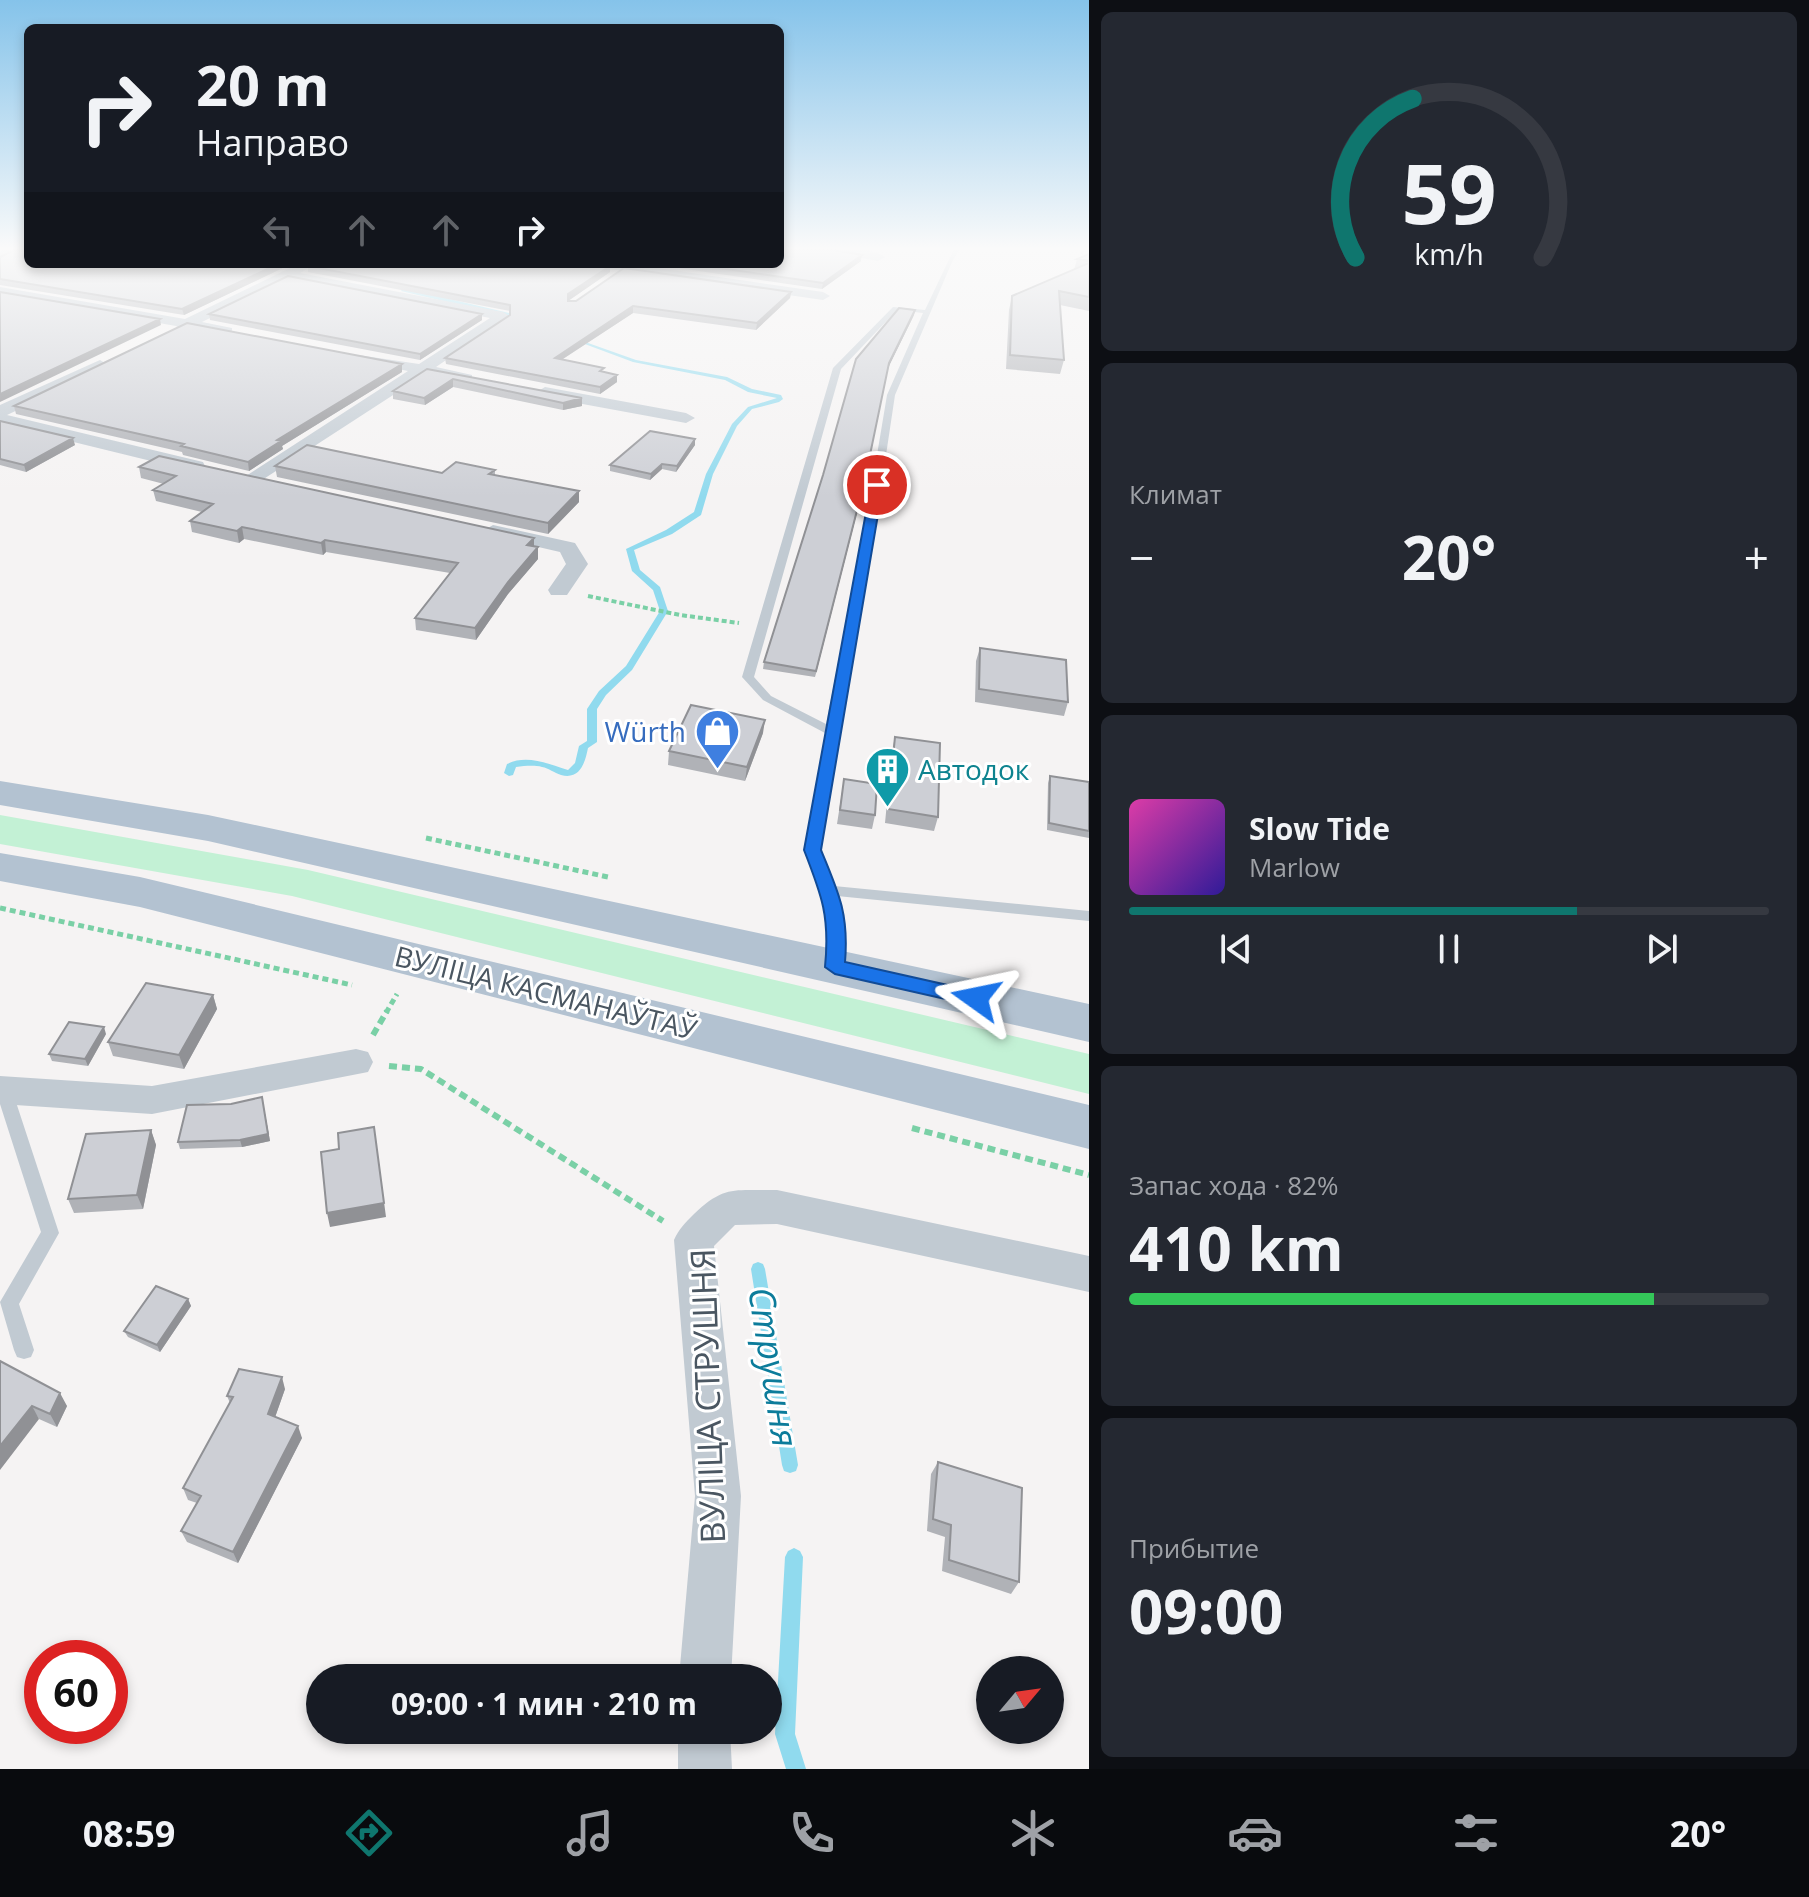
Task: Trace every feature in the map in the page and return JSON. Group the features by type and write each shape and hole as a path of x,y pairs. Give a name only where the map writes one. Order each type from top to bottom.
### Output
{"main road":[{"path":"0,793 208,828 1089,1023"},
{"name":"ВУЛІЦА КАСМАНАЎТАЎ","path":"0,867 140,892 1089,1127"}],"street":[{"path":"162,336 171,332"},
{"path":"229,332 236,333"},
{"path":"283,487 246,478 424,370 480,332"},
{"path":"0,412 122,355"},
{"path":"346,355 486,382"},
{"path":"532,390 686,418"},
{"path":"0,419 209,469"},
{"path":"478,528 568,547 577,564 559,590"},
{"path":"2,1090 152,1100 356,1062"},
{"name":"ВУЛІЦА СТРУШНЯ","path":"706,1664 718,1496 694,1240 726,1208 777,1207 1089,1274"},
{"path":"704,1744 705,1769"}],"lane":[{"path":"831,731 767,698 748,677 837,368 872,332"},
{"path":"835,967 838,930 829,890 813,850 891,395 919,332"},
{"path":"829,890 1089,916"},
{"path":"2,1090 50,1233 9,1303 24,1350"}],"path":[{"path":"619,603 762,626"},
{"path":"0,908 367,988"},
{"path":"382,991 412,998"},
{"path":"397,994 356,1062 421,1069 694,1240"},
{"path":"907,1126 1089,1175"}],"green space":[{"path":"0,815 308,870 1089,1054 1089,1094 292,896 0,844"}],"building":[{"path":"0,332 133,332 0,394"},
{"path":"169,332 232,332 402,364 277,440 281,441 248,462 181,446 184,444 14,406"},
{"path":"302,332 455,332 420,354"},
{"path":"485,332 595,332 555,358 604,368 600,371 617,375 600,387 445,358"},
{"path":"879,332 904,332 889,363 865,479 816,671 764,662 823,475 856,359"},
{"path":"1011,332 1062,332 1064,360 1010,355"},
{"path":"427,369 582,398 563,403 453,379 424,398 393,391"},
{"path":"0,421 73,438 24,465 0,459"},
{"path":"650,431 695,439 677,466 662,464 651,474 610,465"},
{"path":"307,445 442,473 456,462 495,470 489,474 579,491 548,523 275,466"},
{"path":"159,456 534,538 527,545 538,547 475,628 415,618 458,563 325,540 321,543 242,527 237,531 190,521 213,504 153,490 176,476 139,467"},
{"path":"980,648 1066,660 1068,702 979,689"},
{"path":"691,705 765,720 747,767 669,751"},
{"path":"895,737 940,743 938,817 888,809"},
{"path":"1050,776 1089,782 1089,831 1049,823"},
{"path":"844,779 877,784 875,815 840,810"},
{"path":"146,983 213,995 179,1055 108,1042"},
{"path":"69,1022 104,1027 85,1059 49,1054"},
{"path":"262,1097 268,1134 240,1140 178,1142 187,1105 231,1104"},
{"path":"374,1127 384,1203 327,1213 321,1152 339,1149 338,1133"},
{"path":"151,1130 137,1195 68,1199 86,1134"},
{"path":"156,1286 188,1299 157,1345 124,1331"},
{"path":"0,1361 60,1393 50,1414 32,1406 0,1446"},
{"path":"239,1369 282,1377 268,1414 298,1426 233,1552 181,1531 201,1496 183,1488 233,1397 227,1396"},
{"path":"938,1462 1022,1488 1019,1582 949,1560 951,1525 933,1519"}],"waterway":[{"name":"Струшня","path":"509,773 512,764 530,763 572,773 580,763 584,746 592,742 592,709 602,693 629,668 664,611 657,589 636,571 630,549 669,532 698,513 710,474 734,426 750,408 780,399 779,396 750,391 727,379 635,361 576,339"},
{"name":"Струшня","path":"758,1269 790,1465"},
{"name":"Струшня","path":"794,1557 785,1734 796,1769"}],"place":[{"name":"Würth","path":"717,770"},
{"name":"Автодок","path":"887,808"}],"route":[{"path":"877,485 831,731 813,850 829,890 838,930 835,967 976,998"}]}
